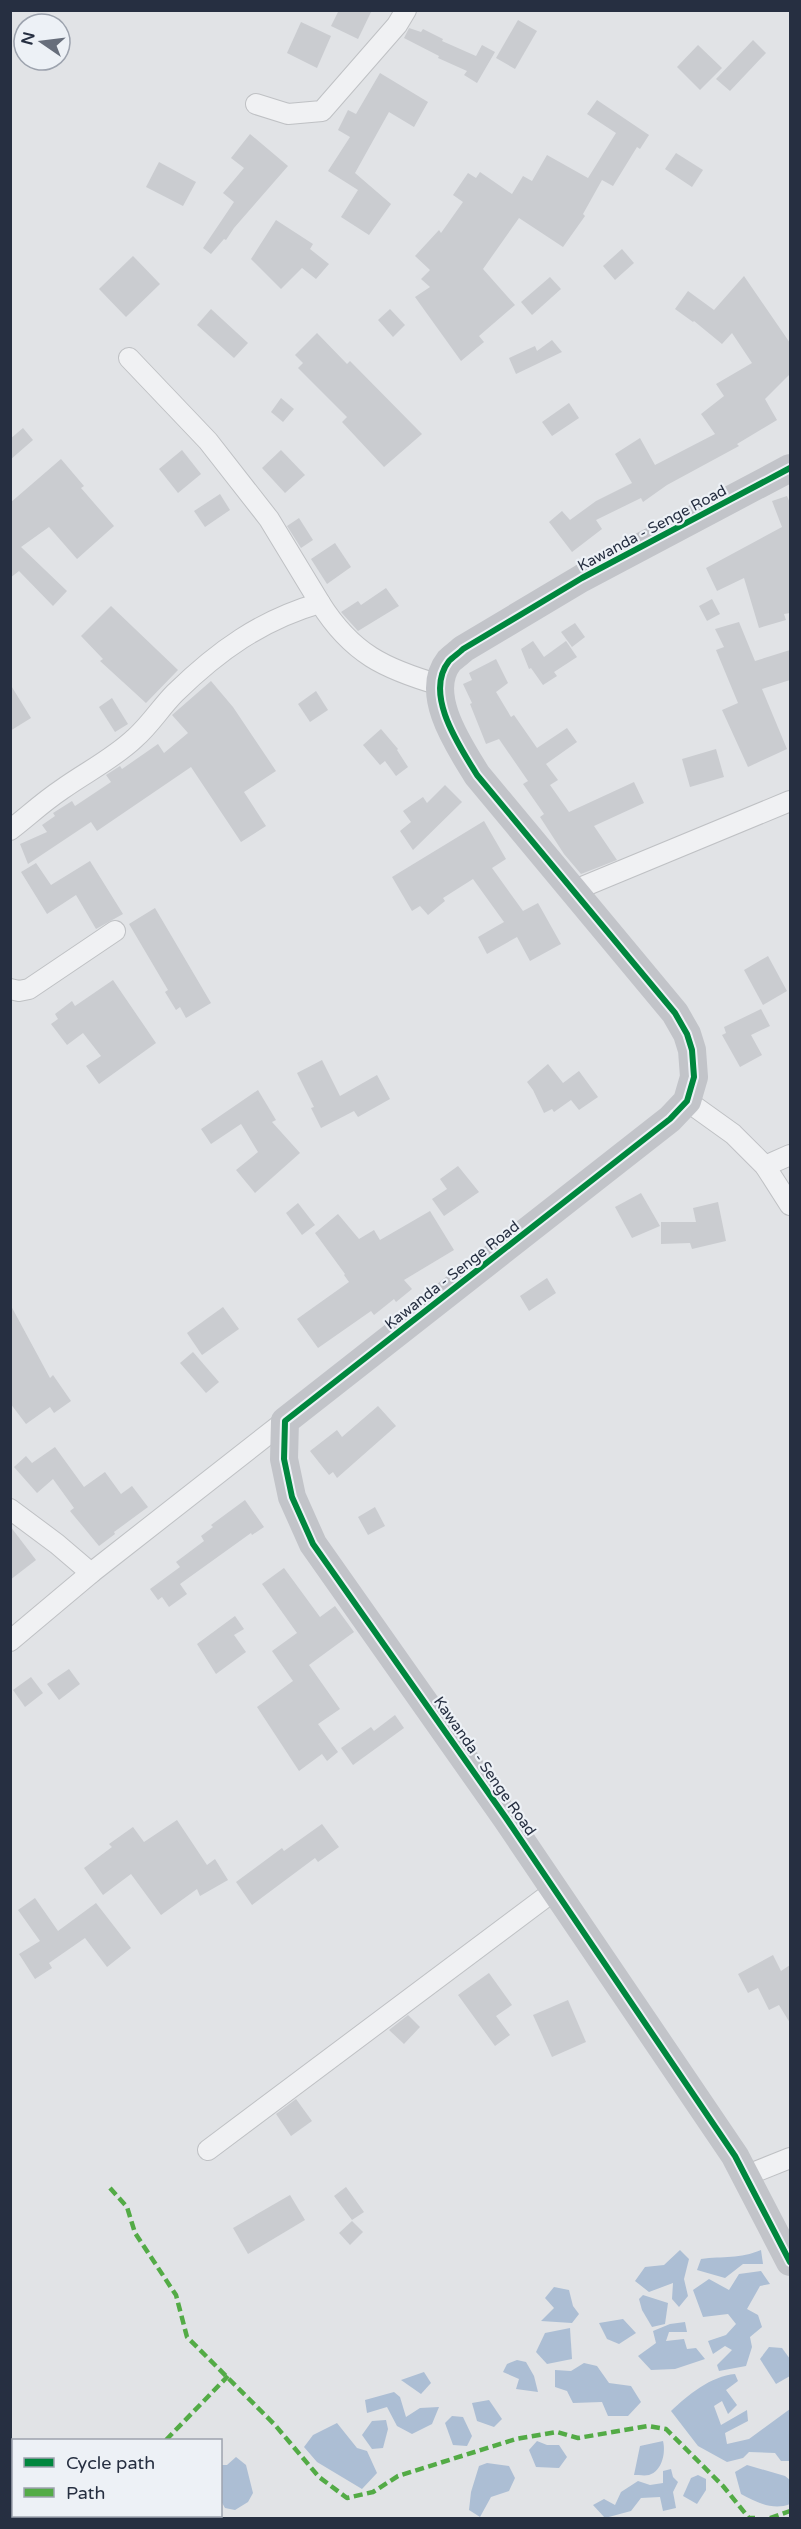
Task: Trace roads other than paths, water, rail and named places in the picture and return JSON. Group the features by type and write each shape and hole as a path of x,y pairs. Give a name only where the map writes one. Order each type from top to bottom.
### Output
{"street":[{"path":"256,104 288,114 322,111 397,25 406,10"},
{"path":"129,358 208,441 269,519 331,620 358,648 378,664 440,686 443,710 451,733 477,775 675,1013 687,1034 692,1050 693,1077 687,1101 734,1134 765,1166 790,1205"},
{"name":"Kawanda - Senge Road","path":"440,686 447,663 463,648 582,578 790,468"},
{"path":"10,830 61,790 104,764 136,737 174,694 226,647 267,623 320,603"},
{"path":"575,890 790,801"},
{"path":"10,989 19,991 29,989 115,931"},
{"name":"Kawanda - Senge Road","path":"687,1101 670,1119 285,1421 284,1460 292,1497 313,1544 555,1890 735,2156 790,2262"},
{"path":"765,1166 790,1155"},
{"path":"10,1641 92,1573 285,1421"},
{"path":"10,1509 92,1573"},
{"path":"208,2150 555,1890"},
{"path":"745,2176 790,2158"}],"water":[{"path":"680,2250 689,2259 684,2279 688,2296 679,2307 672,2299 673,2283 649,2292 635,2281 645,2267 664,2265"},
{"path":"761,2250 763,2264 743,2264 725,2278 697,2270 701,2259 739,2256"},
{"path":"761,2271 770,2284 760,2286 747,2309 758,2315 762,2327 750,2337 752,2347 746,2366 719,2371 717,2365 732,2350 725,2346 713,2354 708,2341 726,2335 736,2324 728,2314 703,2317 693,2290 709,2279 729,2290 739,2274"},
{"path":"554,2287 569,2290 573,2306 579,2314 572,2323 541,2321 554,2308 545,2298"},
{"path":"643,2295 668,2303 665,2324 652,2327 642,2310 639,2299"},
{"path":"623,2319 636,2333 619,2344 607,2339 599,2323"},
{"path":"685,2322 687,2332 669,2332 666,2341 684,2339 687,2349 696,2348 705,2359 675,2369 651,2370 638,2356 656,2343 653,2331 670,2324"},
{"path":"570,2328 572,2359 547,2364 536,2352 545,2333"},
{"path":"769,2347 782,2348 790,2359 790,2376 776,2384 760,2359"},
{"path":"517,2360 526,2362 534,2376 538,2392 516,2389 519,2379 503,2372 507,2364"},
{"path":"584,2363 597,2366 609,2383 631,2386 641,2402 628,2416 608,2416 602,2402 573,2403 567,2391 555,2387 555,2370 571,2371"},
{"path":"424,2372 431,2383 421,2394 401,2380"},
{"path":"735,2374 738,2381 726,2390 737,2405 728,2414 722,2401 714,2406 721,2425 747,2410 748,2421 725,2433 727,2444 749,2439 790,2409 790,2464 789,2461 781,2461 775,2453 749,2452 743,2458 727,2462 698,2446 671,2411 709,2382"},
{"path":"394,2392 400,2397 406,2417 420,2408 439,2407 432,2424 412,2434 397,2426 387,2407 367,2413 365,2400"},
{"path":"489,2400 502,2419 494,2427 477,2421 472,2403"},
{"path":"452,2416 463,2417 472,2436 467,2446 453,2445 445,2423"},
{"path":"386,2420 388,2429 383,2448 372,2449 362,2435 372,2421"},
{"path":"337,2423 357,2448 367,2451 377,2473 362,2489 317,2462 304,2447 313,2435"},
{"path":"537,2441 547,2445 559,2445 567,2457 559,2468 536,2467 529,2450"},
{"path":"663,2441 663,2456 657,2470 649,2475 634,2475 640,2446"},
{"path":"236,2457 246,2465 253,2493 248,2502 235,2510 225,2508 222,2503 222,2465 227,2465"},
{"path":"487,2463 509,2466 515,2478 509,2491 491,2497 480,2517 469,2510 471,2492 479,2466"},
{"path":"747,2465 785,2476 790,2480 790,2504 771,2506 741,2494 735,2472"},
{"path":"671,2469 673,2477 678,2482 673,2492 676,2508 663,2511 660,2497 641,2498 631,2511 605,2518 593,2505 604,2499 615,2505 621,2492 638,2481 650,2485 663,2483 663,2471"},
{"path":"698,2475 706,2479 706,2490 697,2504 683,2496 691,2478"}]}
